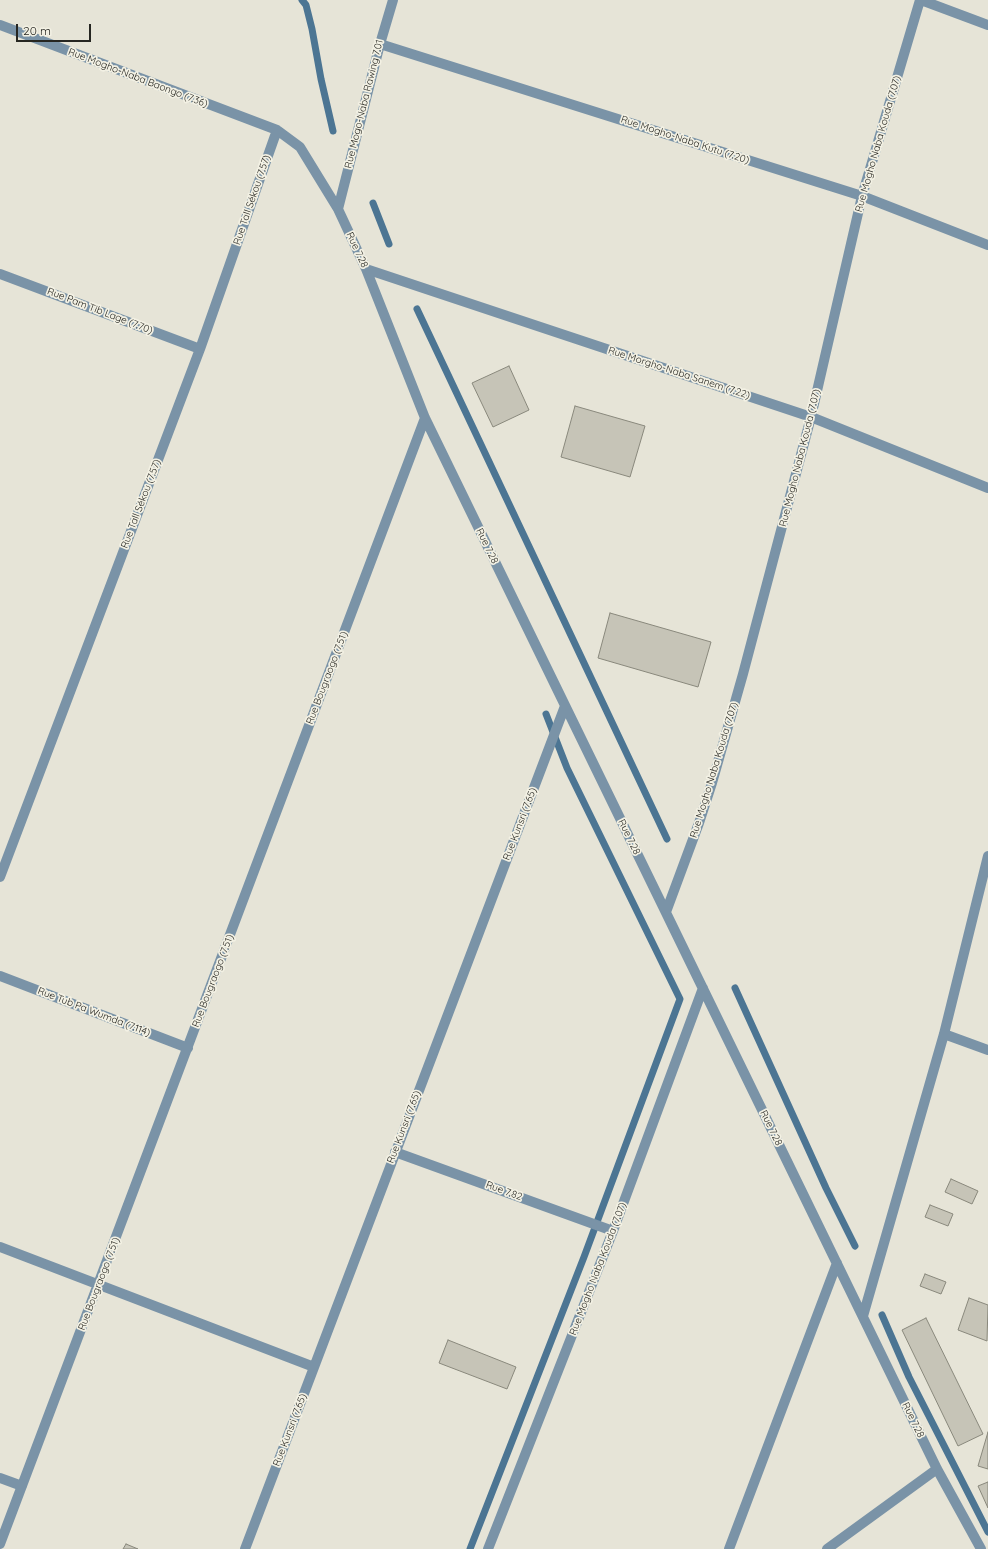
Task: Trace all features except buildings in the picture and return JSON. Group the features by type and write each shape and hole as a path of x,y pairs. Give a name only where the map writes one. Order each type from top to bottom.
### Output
{"street":[{"name":"Rue Mogo-Naba Rawing 7.01","path":"338,209 380,44 393,0"},
{"path":"920,0 988,25"},
{"name":"Rue Mogho Naba Kouda (7.07)","path":"666,912 688,856 712,783 743,674 811,418 862,196 920,0"},
{"name":"Rue Mogho-Naba Baongo (7.36)","path":"0,25 277,130"},
{"name":"Rue Mogho-Naba Kutu (7.20)","path":"380,44 862,196 988,245"},
{"name":"Rue 7.28","path":"277,130 300,147 338,209 366,269 425,418 937,1469 981,1549"},
{"name":"Rue Tall Sékou (7.57)","path":"0,877 200,349 277,130"},
{"name":"Rue Morgho-Naba Sanem (7.22)","path":"366,269 811,418 988,488"},
{"name":"Rue Pam Tib Lage (7.70)","path":"0,274 200,349"},
{"name":"Rue Bougraogo (7.51)","path":"0,1544 425,418"},
{"name":"Rue Kunsri (7.65)","path":"245,1549 565,706"},
{"path":"863,1316 944,1034 988,856"},
{"name":"Rue Tub Pa Wumda (7.114)","path":"0,976 188,1048"},
{"name":"Rue Mogho Naba Kouda (7.07)","path":"488,1549 613,1231 703,988"},
{"path":"944,1034 988,1050"},
{"name":"Rue 7.82","path":"395,1152 613,1231"},
{"path":"0,1246 314,1367"},
{"path":"729,1549 837,1263"},
{"path":"827,1549 937,1469"},
{"path":"0,1478 22,1486"}],"waterway":[{"path":"302,0 306,5 312,29 321,79 333,131"},
{"path":"373,203 389,244"},
{"path":"417,309 667,839"},
{"path":"470,1549 584,1257 680,999 567,768 546,714"},
{"path":"735,988 826,1188 855,1246"},
{"path":"882,1315 909,1377 988,1532"}]}
